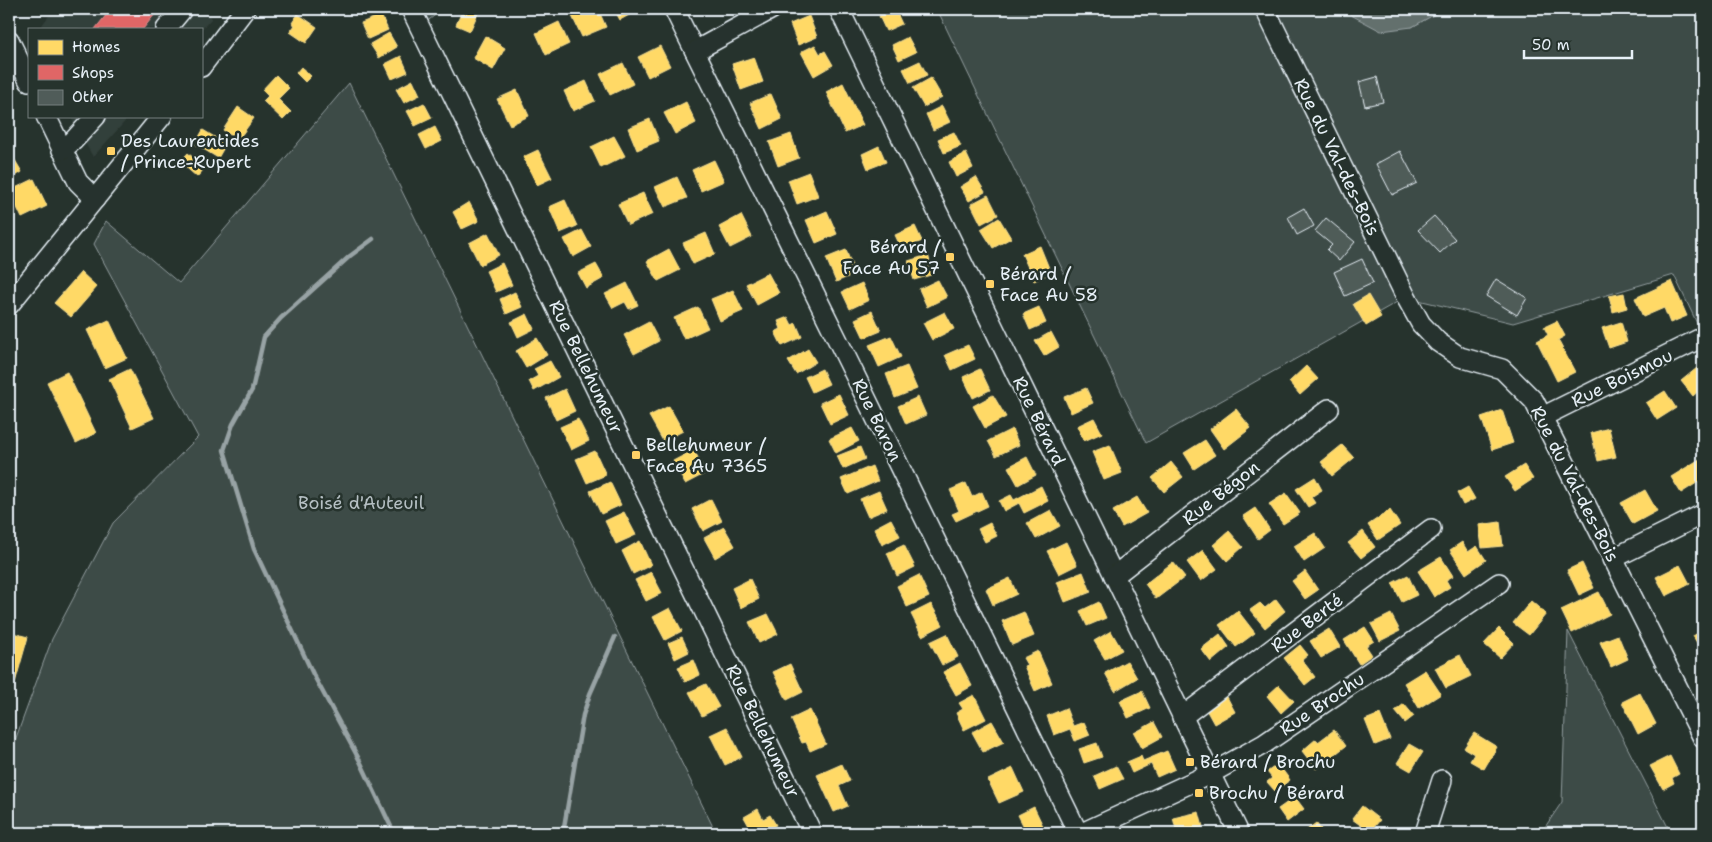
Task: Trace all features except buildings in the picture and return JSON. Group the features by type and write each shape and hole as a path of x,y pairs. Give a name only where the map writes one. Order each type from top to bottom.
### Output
{"street":[{"path":"202,66 245,9"},
{"name":"Rue Bellehumeur","path":"412,9 812,833"},
{"name":"Rue Baron","path":"674,9 1080,833"},
{"path":"695,51 772,9"},
{"name":"Rue Bérard","path":"839,9 1239,833"},
{"name":"Rue du Val-des-Bois","path":"1265,9 1421,324 1438,342 1460,357 1502,369 1534,401 1612,559 1696,705 1703,738"},
{"path":"167,28 181,11"},
{"path":"11,52 28,79"},
{"path":"47,118 78,182 95,199"},
{"path":"62,150 94,118"},
{"path":"9,305 160,118"},
{"name":"Rue Boismou","path":"1542,417 1702,338"},
{"name":"Rue Bégon","path":"1114,576 1329,409"},
{"path":"1612,559 1703,514"},
{"name":"Rue Berté","path":"1182,717 1431,529"},
{"name":"Rue Brochu","path":"1080,833 1210,774 1264,744 1499,583"},
{"path":"1425,833 1442,780"}],"shaded area":[{"path":"54,9 199,9 212,18 202,29 40,28"},
{"path":"1344,9 1444,9 1412,27 1381,31 1351,15"},
{"path":"71,118 128,118 93,157"}],"green space":[{"path":"418,9 443,9 425,23"},
{"path":"937,9 1344,9 1351,15 1412,27 1444,9 1703,9 1703,336 1674,275 1513,323 1406,297 1146,443"},
{"name":"Boisé d'Auteuil","path":"349,83 716,833 9,833 9,757 52,639 113,523 198,437 94,244 106,221 179,283"},
{"path":"1568,631 1671,833 1541,833 1562,802"}],"waterway":[{"path":"373,239 350,256 281,318 264,337 252,390 233,424 224,450 254,549 313,674 360,761 394,833"},
{"path":"563,833 583,715 615,637"}],"place":[{"name":"Des Laurentides / Prince-Rupert","path":"111,151"},
{"name":"Bérard / Face Au 57","path":"950,257"},
{"name":"Bérard / Face Au 58","path":"990,284"},
{"name":"Bellehumeur / Face Au 7365","path":"636,455"},
{"name":"Bérard / Brochu","path":"1190,762"},
{"name":"Brochu / Bérard","path":"1199,793"}]}
